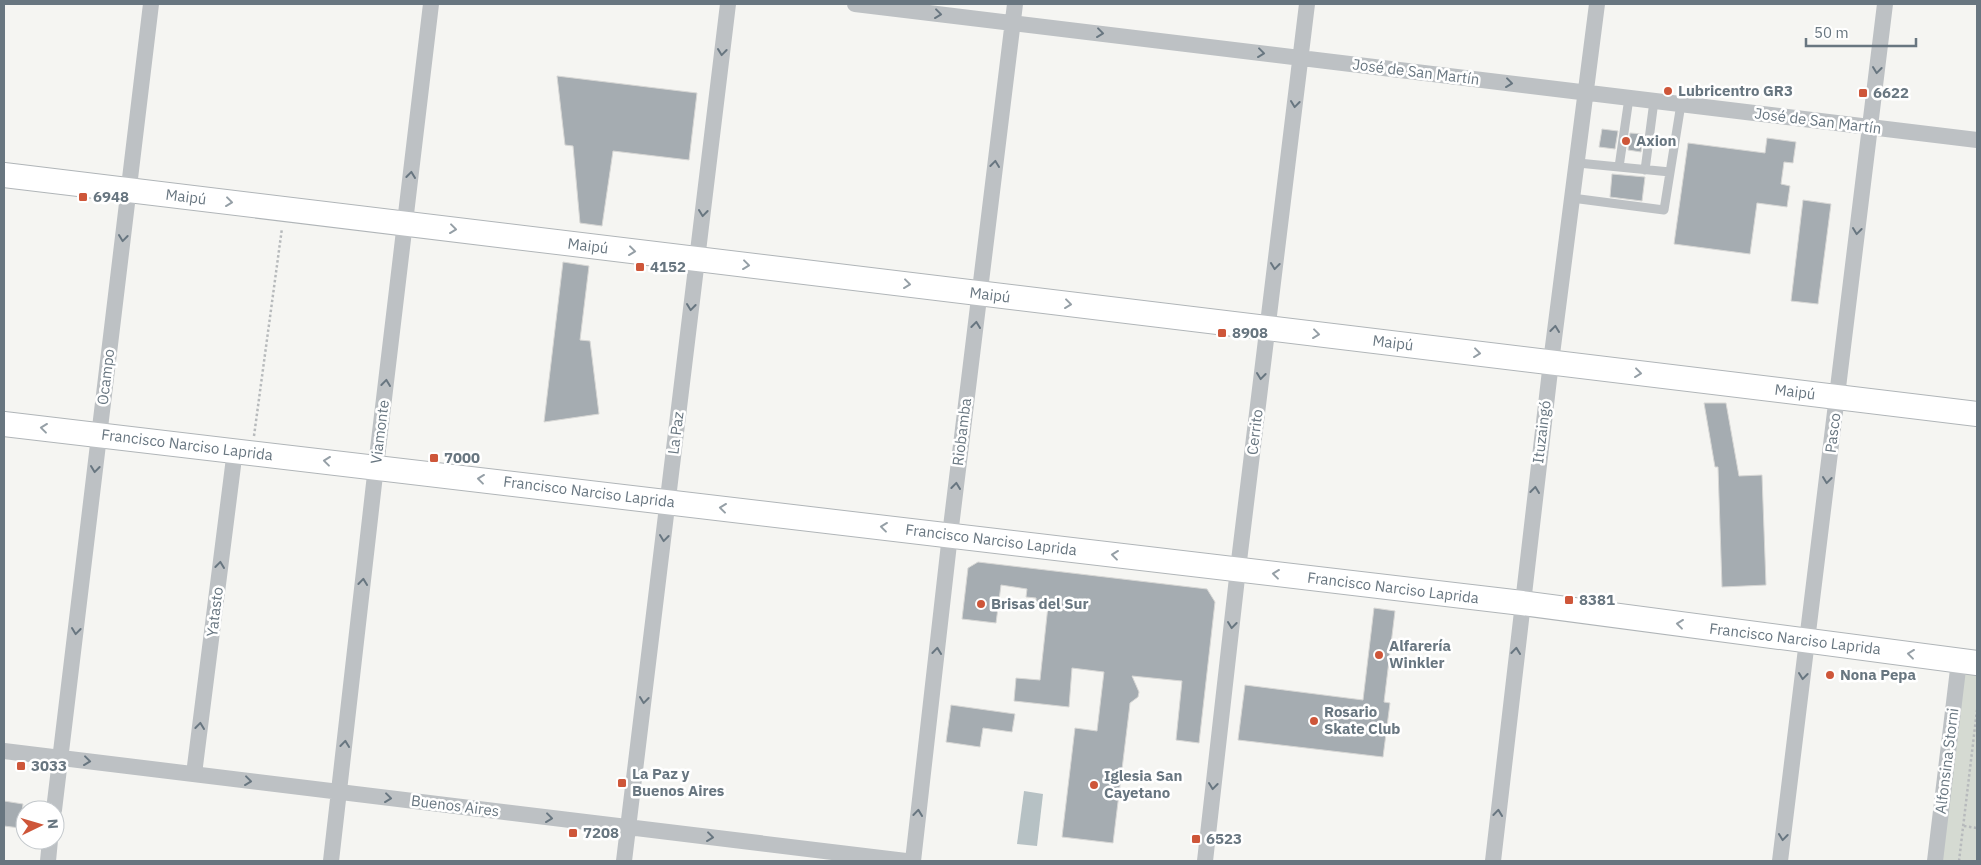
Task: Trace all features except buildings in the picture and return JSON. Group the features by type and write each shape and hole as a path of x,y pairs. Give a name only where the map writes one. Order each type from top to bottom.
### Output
{"main road":[{"name":"Maipú","path":"4,175 1977,414"},
{"name":"Francisco Narciso Laprida","path":"4,424 376,466 1522,603 1968,662"}],"street":[{"name":"Ocampo","path":"55,800 152,4"},
{"name":"Viamonte","path":"331,861 431,4"},
{"name":"La Paz","path":"624,861 728,4"},
{"name":"José de San Martín","path":"855,4 1977,140"},
{"name":"Riobamba","path":"913,861 950,535 1015,4"},
{"name":"Cerrito","path":"1205,861 1238,569 1307,4"},
{"name":"Ituzaingó","path":"1493,861 1551,362 1597,4"},
{"name":"Pasco","path":"1780,861 1885,4"},
{"name":"Yatasto","path":"194,774 243,451"},
{"name":"Alfonsina Storni","path":"1935,861 1968,662"},
{"name":"Buenos Aires","path":"4,751 906,861"}],"lane":[{"path":"1619,167 1629,98"},
{"path":"1645,170 1654,101"},
{"path":"1572,198 1664,210 1681,104"},
{"path":"1578,163 1670,172"}],"path":[{"path":"243,451 284,209"},
{"path":"1959,861 1977,710"},
{"path":"1963,826 1977,828"}],"shaded area":[{"path":"1959,661 1977,663 1977,861 1935,861"},
{"path":"1024,791 1043,794 1037,846 1017,844"}],"place":[{"name":"Lubricentro GR3","path":"1668,91"},
{"name":"6622","path":"1863,93"},
{"name":"Axion","path":"1626,141"},
{"name":"6948","path":"83,197"},
{"name":"4152","path":"640,267"},
{"name":"8908","path":"1222,333"},
{"name":"7000","path":"434,458"},
{"name":"8381","path":"1569,600"},
{"name":"Brisas del Sur","path":"981,604"},
{"name":"Alfarería Winkler","path":"1379,655"},
{"name":"Nona Pepa","path":"1830,675"},
{"name":"Rosario Skate Club","path":"1314,721"},
{"name":"3033","path":"21,766"},
{"name":"La Paz y Buenos Aires","path":"622,783"},
{"name":"Iglesia San Cayetano","path":"1094,785"},
{"name":"7208","path":"573,833"},
{"name":"6523","path":"1196,839"}]}
